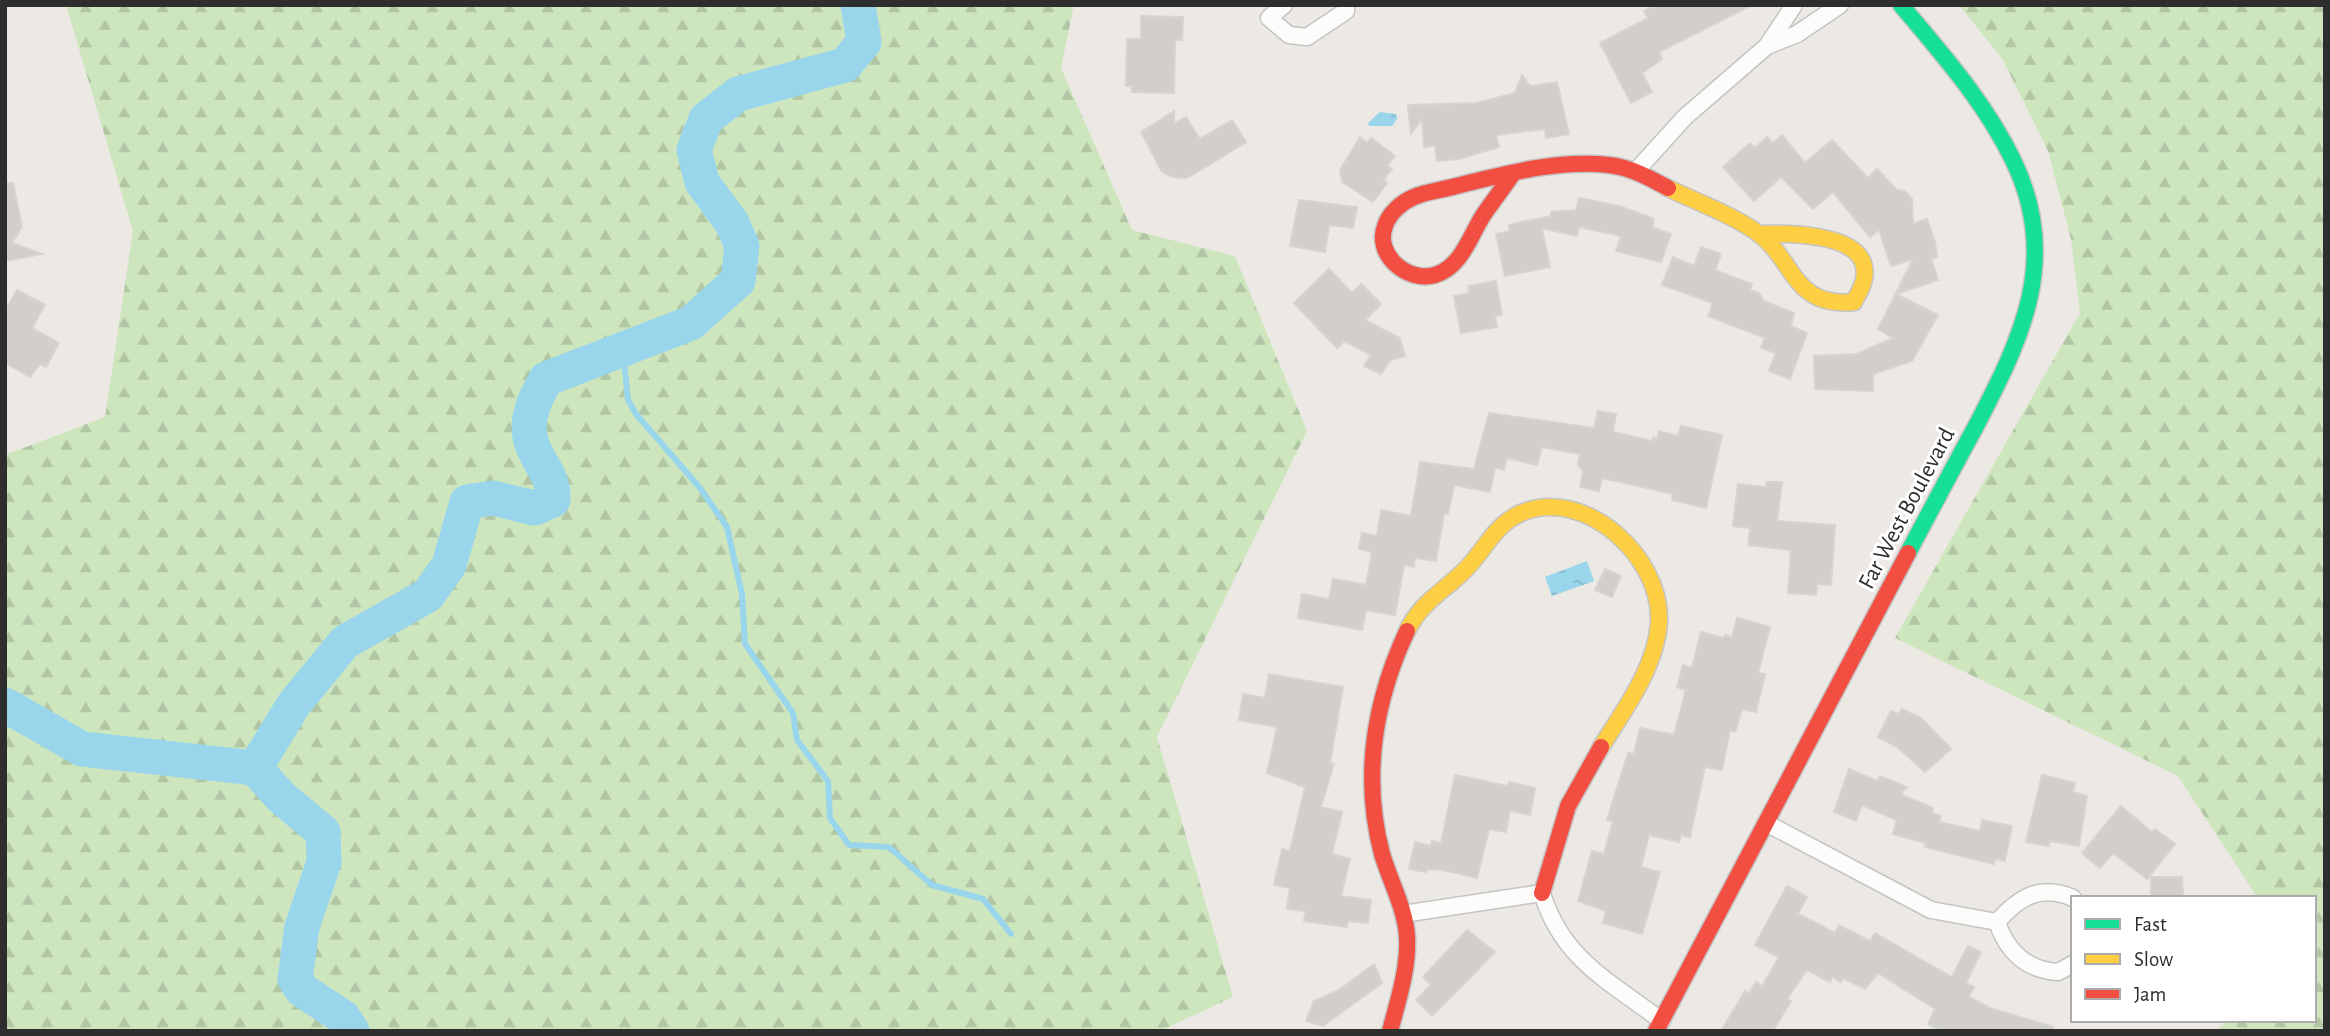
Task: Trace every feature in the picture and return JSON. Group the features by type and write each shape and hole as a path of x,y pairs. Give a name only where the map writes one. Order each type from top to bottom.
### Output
{"street":[{"path":"1284,5 1269,18 1289,35 1307,37 1346,10 1346,5"},
{"path":"1636,171 1685,117 1767,46 1794,5"},
{"path":"1767,46 1797,34 1840,5"},
{"name":"Far West Boulevard","path":"1659,1026 2006,368 2023,325 2035,277 2035,234 2026,192 2010,149 1976,96 1901,5"},
{"path":"1512,175 1482,217 1455,264 1440,274 1421,276 1399,270 1388,258 1381,239 1386,220 1396,206 1414,197 1550,164 1601,164 1636,171 1761,234 1785,269 1820,303 1839,305 1854,302 1862,290 1866,273 1861,257 1845,244 1823,236 1786,232 1761,234"},
{"path":"1390,1031 1407,944 1403,914 1389,877 1370,787 1370,755 1381,695 1410,625 1424,604 1466,570 1507,520 1530,510 1556,506 1580,513 1609,527 1635,553 1654,592 1659,621 1654,653 1573,794 1542,893 1549,917 1568,948 1659,1026"},
{"path":"1766,823 1931,910 1997,922"},
{"path":"1997,922 2011,905 2032,895 2057,892 2071,897"},
{"path":"1403,914 1542,893"},
{"path":"1997,922 2008,946 2026,965 2058,972 2071,965"}],"green space":[{"path":"66,5 1074,5 1061,68 1132,230 1235,256 1307,431 1157,737 1233,997 1160,1031 5,1031 5,455 105,417 133,231"},
{"path":"1959,5 2325,5 2325,1031 2216,1031 2227,1022 2316,1022 2316,896 2254,896 2178,776 1895,638 2080,313 2071,239 2048,151 2003,60"}],"water":[{"path":"1380,112 1396,114 1397,119 1392,126 1369,126 1368,123"},
{"path":"1587,561 1594,581 1552,596 1545,577"}],"building":[{"path":"1656,5 1752,5 1659,52 1662,59 1642,73 1652,92 1631,103 1600,43 1648,18 1644,11"},
{"path":"1141,16 1183,17 1182,40 1175,40 1174,93 1132,92 1132,86 1126,86 1127,39 1141,39"},
{"path":"1522,75 1530,86 1557,82 1569,134 1546,138 1545,129 1496,135 1499,147 1459,159 1437,161 1435,145 1424,147 1422,119 1411,134 1408,105 1477,103 1515,93"},
{"path":"1174,111 1174,124 1186,117 1200,139 1232,120 1246,142 1186,178 1173,177 1162,172 1141,132"},
{"path":"1782,135 1805,163 1832,140 1868,178 1877,169 1897,190 1905,191 1912,199 1913,224 1927,219 1935,242 1937,257 1931,259 1938,280 1896,294 1938,315 1912,361 1873,374 1873,391 1815,389 1814,356 1857,354 1893,338 1878,329 1913,259 1891,266 1879,230 1870,237 1833,192 1813,209 1781,177 1754,201 1723,167 1750,143 1755,148 1767,137 1773,143"},
{"path":"1360,137 1367,143 1371,138 1395,156 1387,166 1392,169 1383,180 1387,183 1373,202 1342,182 1340,170"},
{"path":"5,183 13,183 22,227 12,243 42,254 5,261"},
{"path":"1579,198 1619,206 1654,219 1652,227 1671,234 1661,262 1616,251 1621,236 1579,227 1577,236 1542,228 1550,267 1505,276 1496,234 1510,231 1509,225 1551,216 1551,212 1576,210"},
{"path":"1299,200 1357,207 1353,228 1329,225 1325,252 1290,246"},
{"path":"1701,247 1721,254 1715,270 1752,284 1750,290 1759,293 1764,301 1794,313 1791,326 1807,333 1790,379 1769,371 1776,353 1761,348 1765,338 1708,316 1713,303 1662,285 1673,257 1694,266"},
{"path":"1329,269 1352,293 1361,284 1381,304 1365,320 1400,338 1405,356 1390,360 1381,374 1364,366 1371,355 1344,341 1337,348 1294,303"},
{"path":"1496,281 1502,315 1495,316 1497,327 1461,333 1454,296 1470,293 1468,286"},
{"path":"17,290 45,305 32,328 59,343 46,367 40,364 30,377 5,363 5,311"},
{"path":"1598,411 1616,414 1613,432 1652,441 1653,438 1657,439 1659,431 1678,436 1681,426 1722,435 1706,508 1672,500 1673,494 1602,478 1599,491 1580,487 1583,471 1578,465 1580,454 1542,447 1537,465 1507,458 1504,470 1495,467 1490,492 1454,485 1448,514 1444,514 1436,561 1415,558 1414,567 1404,565 1395,615 1366,610 1362,630 1298,618 1302,594 1329,599 1333,579 1366,585 1372,552 1359,549 1362,533 1377,536 1381,510 1411,516 1420,462 1474,469 1489,413 1594,428"},
{"path":"1767,482 1782,482 1777,521 1835,525 1831,585 1817,584 1816,595 1788,593 1791,550 1748,545 1750,528 1733,526 1738,484 1766,487"},
{"path":"1605,569 1621,576 1612,597 1595,590"},
{"path":"1737,618 1770,627 1758,673 1765,674 1756,712 1742,709 1735,732 1730,730 1722,770 1705,767 1690,837 1681,835 1679,842 1649,835 1641,867 1660,872 1642,934 1603,923 1606,911 1578,901 1592,851 1604,854 1613,821 1607,820 1628,753 1634,754 1640,728 1674,735 1686,690 1677,687 1683,665 1692,668 1701,632 1724,638 1725,635 1732,637"},
{"path":"1269,674 1343,687 1330,763 1334,764 1321,807 1342,812 1332,854 1350,859 1341,896 1371,900 1368,923 1348,921 1347,927 1304,921 1306,911 1287,909 1290,888 1274,885 1282,849 1290,851 1305,787 1267,773 1277,727 1239,720 1243,694 1265,698"},
{"path":"1902,709 1921,718 1951,749 1925,772 1897,747 1878,737 1891,711 1899,714"},
{"path":"1849,769 1877,781 1880,776 1907,787 1900,794 1933,808 1932,813 1941,816 1939,822 1980,831 1982,820 2012,826 2005,861 1995,859 1994,864 1925,847 1926,843 1893,834 1897,820 1862,805 1856,821 1834,812"},
{"path":"1455,775 1508,786 1509,782 1535,788 1530,815 1510,811 1506,832 1489,829 1477,878 1443,870 1427,869 1426,872 1409,869 1415,842 1431,846 1432,841 1441,843"},
{"path":"2042,775 2075,783 2073,792 2087,796 2079,846 2050,841 2049,846 2026,842"},
{"path":"2121,806 2152,832 2155,829 2175,844 2147,879 2113,853 2100,868 2082,853"},
{"path":"2151,877 2182,877 2183,896 2151,896"},
{"path":"1787,886 1807,897 1798,914 1835,933 1839,925 1870,941 1875,933 1952,977 1968,946 1981,952 1966,983 1974,987 1969,997 1990,1008 2053,1027 2052,1031 1941,1031 1928,1024 1935,1009 1878,973 1865,989 1843,978 1841,982 1832,977 1830,982 1807,970 1787,999 1791,1001 1773,1031 1721,1031 1745,991 1749,994 1756,982 1762,986 1779,957 1755,945"},
{"path":"1467,930 1495,952 1432,1016 1416,1000 1431,985 1423,977"},
{"path":"1374,964 1382,983 1323,1026 1306,1021 1314,1001 1339,990"}],"waterway":[{"path":"352,1031 343,1017 302,990 295,979 302,927 324,862 323,832 281,797 255,768 294,704 345,642 428,595 449,565 467,502 493,498 534,508 553,500 551,482 532,446 529,429 533,407 546,379 691,323 738,281 742,246 732,223 702,182 694,150 706,119 738,94 845,65 864,42 858,5"},
{"path":"623,350 628,400 636,414 700,488 727,527 742,594 745,644 793,713 797,740 828,781 830,818 849,845 889,847 932,885 983,899 1011,934"},
{"path":"5,705 82,749 255,768"}],"traffic: fast":[{"path":"1901,5 1976,98 2013,160 2027,196 2034,231 2035,264 2030,297 2008,361 1908,553"}],"traffic: slow":[{"path":"1668,188 1755,231 1768,242 1806,290 1833,302 1854,302 1865,271 1859,255 1849,247 1820,237 1761,234"},
{"path":"1407,631 1426,604 1465,570 1497,531 1512,518 1545,507 1570,510 1594,518 1615,533 1634,552 1648,574 1657,598 1659,622 1657,639 1645,672 1601,747"}],"traffic: jam":[{"path":"1512,175 1484,214 1459,258 1444,271 1435,275 1414,275 1404,271 1389,256 1383,237 1390,217 1396,208 1405,202 1430,192 1532,169 1570,164 1625,168 1668,188"},
{"path":"1656,1031 1908,553"},
{"path":"1390,1031 1405,972 1407,936 1376,826 1372,769 1379,713 1386,685 1407,631"},
{"path":"1542,893 1568,806 1601,747"}]}
